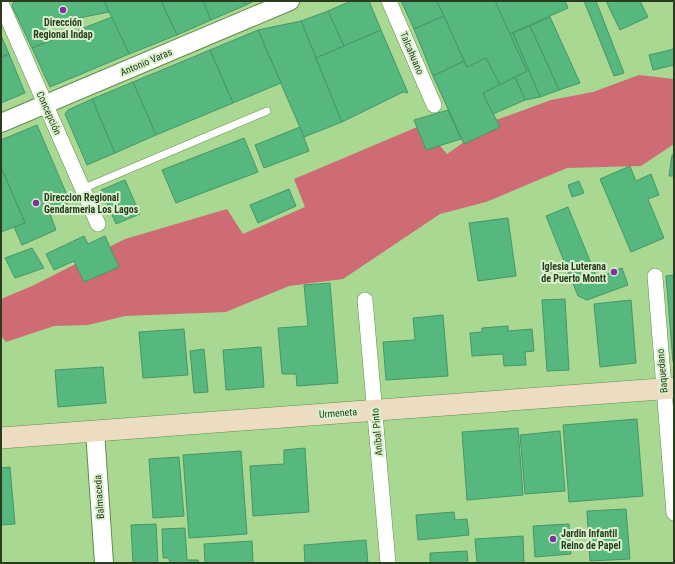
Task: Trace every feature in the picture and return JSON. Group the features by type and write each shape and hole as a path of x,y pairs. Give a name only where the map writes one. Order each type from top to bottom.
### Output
{"main road":[{"name":"Urmeneta","path":"1,438 669,388"}],"street":[{"name":"Antonio Varas","path":"1,123 290,1"},
{"name":"Talcahuano","path":"389,1 434,105"},
{"name":"Concepción","path":"1,3 98,224"},
{"name":"Baquedano","path":"655,276 669,388 674,513"},
{"name":"Aníbal Pinto","path":"365,300 388,563"},
{"name":"Balmaceda","path":"95,431 104,563"}],"lane":[{"path":"82,189 268,111"}],"shaded area":[{"path":"639,75 674,79 674,144 641,166 567,168 486,202 440,214 343,279 289,286 226,312 125,316 88,325 54,326 6,342 1,336 1,299 32,286 125,239 227,209 243,234 305,207 294,179 422,125 447,154 496,120 551,100 593,92"}],"building":[{"path":"14,1 104,1 109,12 44,25 48,41 32,48 12,6"},
{"path":"104,1 161,1 177,35 129,54"},
{"path":"161,1 203,1 211,20 177,35"},
{"path":"203,1 244,1 246,5 211,20"},
{"path":"244,1 254,1 246,5"},
{"path":"351,1 369,1 381,30 344,46 328,11"},
{"path":"401,1 437,1 444,16 414,29"},
{"path":"437,1 495,1 527,71 500,85 486,58 467,67"},
{"path":"495,1 565,1 568,8 510,34"},
{"path":"584,1 596,1 624,73 614,76"},
{"path":"606,1 640,1 648,17 620,30"},
{"path":"328,11 344,46 316,58 301,21"},
{"path":"444,16 464,61 433,76 414,29"},
{"path":"112,17 129,54 50,87 32,48"},
{"path":"550,17 580,83 559,90 530,26"},
{"path":"301,21 342,122 304,137 258,30"},
{"path":"530,26 559,90 540,97 513,33"},
{"path":"258,30 281,83 233,103 210,50"},
{"path":"381,30 408,93 403,92 342,122 316,58"},
{"path":"513,33 540,97 525,100 515,77 527,71 510,34"},
{"path":"1,35 9,54 1,57"},
{"path":"674,49 674,65 653,70 649,55"},
{"path":"210,50 233,103 156,135 133,82"},
{"path":"9,54 25,93 1,103 1,57"},
{"path":"486,58 500,85 483,93 500,127 464,144 433,76 464,61 467,67"},
{"path":"515,77 525,100 493,114 483,93"},
{"path":"133,82 156,135 115,153 92,99"},
{"path":"92,99 115,153 87,165 65,114 68,110"},
{"path":"448,110 461,139 426,150 414,120"},
{"path":"37,125 70,202 49,211 56,230 22,245 14,227 25,223 1,167 1,140"},
{"path":"300,127 309,151 264,168 255,145"},
{"path":"244,138 258,172 176,203 162,170"},
{"path":"672,155 674,155 674,176 669,176"},
{"path":"630,166 636,181 651,174 659,195 648,199 664,238 631,252 600,179"},
{"path":"1,167 25,223 1,232"},
{"path":"125,180 140,214 116,224 101,190"},
{"path":"579,181 584,193 572,197 568,185"},
{"path":"289,189 296,206 258,223 250,205"},
{"path":"568,207 597,278 622,268 628,285 587,300 578,296 546,216"},
{"path":"508,218 516,276 478,281 469,223"},
{"path":"84,236 88,244 105,236 119,267 84,282 74,261 54,270 46,254"},
{"path":"32,248 44,268 15,278 5,258"},
{"path":"674,275 674,362 673,362 666,276"},
{"path":"330,283 338,383 297,386 296,374 282,374 278,328 308,326 304,285"},
{"path":"565,299 569,370 547,371 542,300"},
{"path":"631,300 636,363 600,367 594,304"},
{"path":"443,315 448,376 386,380 383,342 415,340 413,318"},
{"path":"508,326 508,331 532,329 534,351 525,352 526,365 504,366 503,354 472,356 470,333 482,332 482,328"},
{"path":"184,329 188,375 143,378 139,332"},
{"path":"261,347 264,387 226,390 223,350"},
{"path":"204,349 208,392 194,393 190,351"},
{"path":"103,367 106,403 58,407 55,370"},
{"path":"637,419 643,496 569,502 563,425"},
{"path":"518,428 523,495 467,500 462,432"},
{"path":"560,431 565,491 525,494 520,435"},
{"path":"305,448 309,512 253,516 250,466 284,464 284,450"},
{"path":"241,451 247,534 189,538 183,455"},
{"path":"179,457 184,516 153,518 149,459"},
{"path":"10,467 15,524 1,525 1,468"},
{"path":"626,509 630,559 590,561 587,511"},
{"path":"454,512 455,520 467,519 469,535 418,540 416,515"},
{"path":"156,524 158,563 133,563 131,525"},
{"path":"569,524 571,554 535,557 533,526"},
{"path":"185,528 187,560 198,560 199,563 170,563 169,558 163,558 162,529"},
{"path":"523,536 524,563 477,563 475,539"},
{"path":"366,540 368,563 305,563 304,545"},
{"path":"252,541 253,563 205,563 204,544"},
{"path":"467,551 468,563 430,563 430,553"}],"place":[{"name":"Dirección Regional Indap","path":"63,10"},
{"name":"Direccion Regional Gendarmeria Los Lagos","path":"36,203"},
{"name":"Iglesia Luterana de Puerto Montt","path":"614,272"},
{"name":"Jardin Infantil Reino de Papel","path":"553,539"}]}
